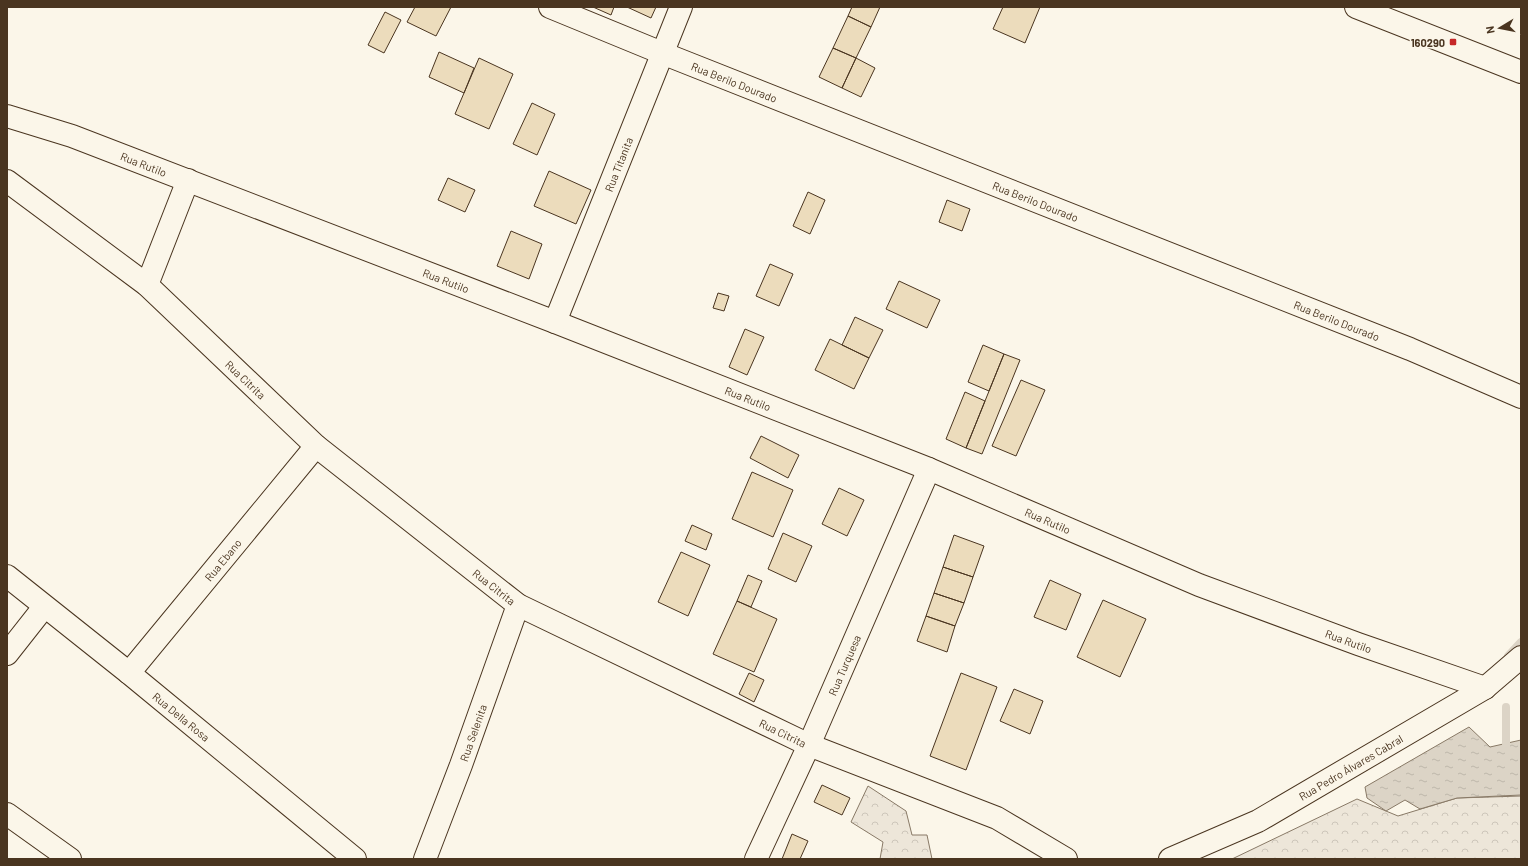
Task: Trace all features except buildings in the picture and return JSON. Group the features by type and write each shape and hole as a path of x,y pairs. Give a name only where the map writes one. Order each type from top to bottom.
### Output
{"street":[{"name":"Rua Berilo Dourado","path":"550,7 662,53 1410,349 1521,398"},
{"name":"Rua Titanita","path":"555,322 681,7"},
{"path":"1356,7 1521,72"},
{"name":"Rua Rutilo","path":"7,116 72,136 188,180 929,469 1199,585 1358,644 1485,688"},
{"path":"148,285 188,180"},
{"name":"Rua Citrita","path":"7,181 148,285 316,446 518,605 810,745 996,818 1066,859"},
{"name":"Rua Ebano","path":"129,673 316,446"},
{"name":"Rua Turquesa","path":"756,859 810,745 929,469"},
{"name":"Rua Della Rosa","path":"7,576 129,673 355,859"},
{"name":"Rua Selenita","path":"425,859 461,765 518,605"},
{"path":"7,654 44,606"},
{"name":"Rua Pedro Álvares Cabral","path":"1170,859 1258,821 1485,688 1521,658"},
{"path":"7,814 70,859"}],"green space":[{"path":"868,786 906,811 912,835 927,835 932,859 880,859 883,842 851,822"},
{"path":"1521,796 1521,859 1232,859 1357,799 1398,816 1457,798"}],"water":[{"path":"1469,727 1490,747 1521,740 1521,795 1457,798 1420,809 1405,800 1386,811 1367,798 1365,787"}],"waterway":[{"path":"1508,656 1521,642"},
{"path":"1506,707 1506,744"}],"place":[{"name":"160290","path":"1453,42"}]}
